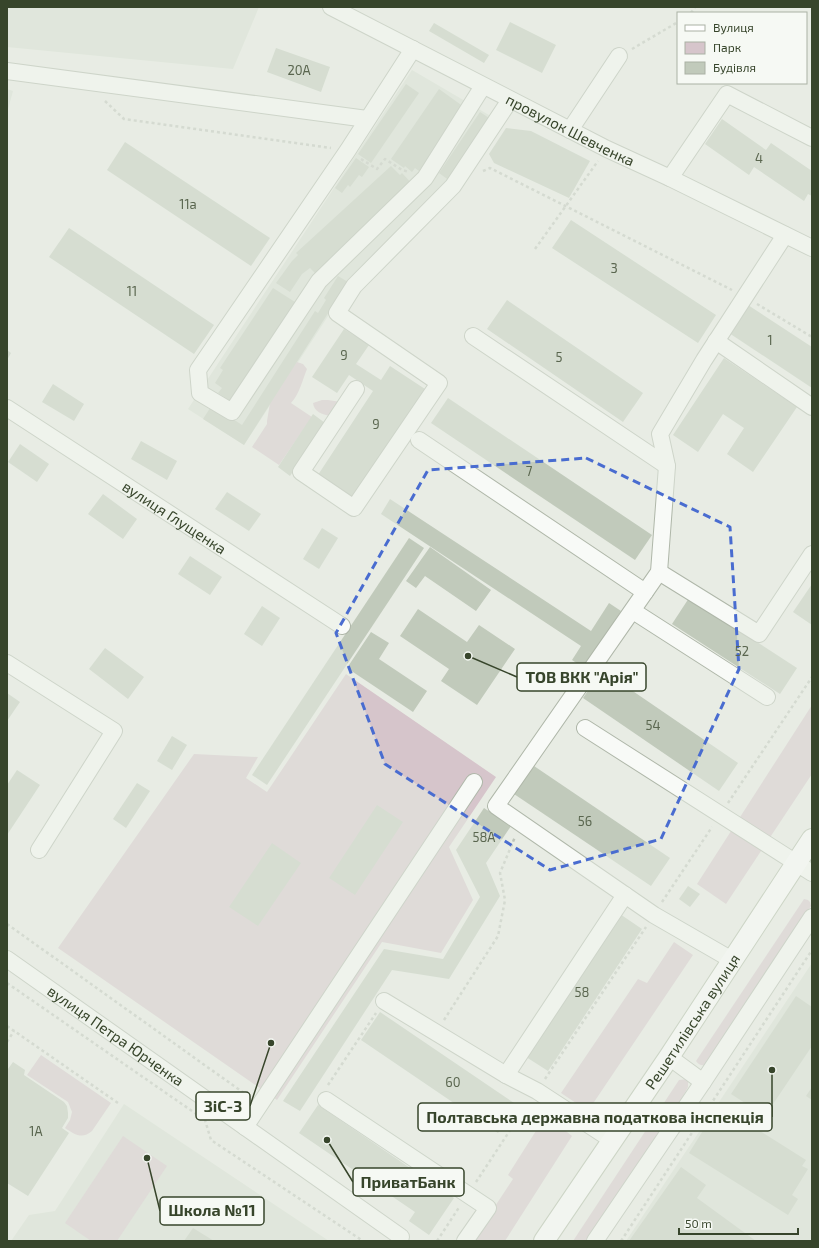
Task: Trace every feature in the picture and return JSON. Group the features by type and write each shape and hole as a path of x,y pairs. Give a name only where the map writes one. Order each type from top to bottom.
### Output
{"main road":[{"name":"Решетилівська вулиця","path":"544,1241 669,1057 732,960 804,868 812,839"}],"street":[{"name":"провулок Шевченка","path":"331,7 607,149 670,178 812,248"},
{"path":"413,49 348,150 198,370 200,393 232,412 319,281 425,178 484,86"},
{"path":"570,130 619,56"},
{"path":"7,72 367,119"},
{"path":"670,178 727,94 812,138"},
{"path":"356,389 301,472 354,508 439,383 337,314 354,286 453,186 510,100"},
{"path":"732,960 654,915 496,806 659,572 667,466 660,434 704,360 785,235"},
{"path":"473,336 667,466"},
{"path":"716,341 812,407"},
{"name":"вулиця Глущенка","path":"7,408 342,626"},
{"path":"420,440 645,592"},
{"path":"659,572 759,634 812,554"},
{"path":"633,611 767,697"},
{"path":"7,663 114,731 39,850"},
{"path":"585,728 804,868"},
{"path":"245,1127 474,782"},
{"path":"506,1075 625,896"},
{"path":"595,1241 703,1082 812,917"},
{"name":"вулиця Петра Юрченка","path":"7,959 143,1053 401,1237"},
{"path":"384,1001 506,1075 536,1091 612,1140"},
{"path":"669,1057 703,1082"},
{"path":"326,1100 488,1208 465,1241"}],"path":[{"path":"619,56 677,23"},
{"path":"536,249 607,149"},
{"path":"437,1241 812,677"},
{"path":"436,1033 498,936 505,900 500,872 521,824"},
{"path":"7,924 260,1104"},
{"path":"621,1241 812,950"},
{"path":"7,983 205,1120 212,1140 363,1241"},
{"path":"326,1100 320,1096 384,1001"},
{"path":"7,1026 118,1103"},
{"path":"7,1042 14,1031"}],"highlighted area":[{"path":"586,458 730,527 739,669 661,839 550,870 385,764 336,633 428,470"}],"shaded area":[{"path":"7,7 259,7 233,69 7,47"},
{"path":"412,70 494,118 452,180 349,284 244,445 188,409"},
{"path":"7,89 13,91 7,113"},
{"path":"812,963 812,1241 626,1241"},
{"path":"124,1104 329,1241 11,1241 29,1215 55,1211"}],"green space":[{"path":"297,362 303,364 307,369 299,391 291,403 312,417 279,465 252,447 267,424 271,397"},
{"path":"322,400 341,402 330,416 315,409 313,403"},
{"path":"346,674 496,777 449,847 473,900 441,953 382,942 277,1100 58,948 194,754 258,757 246,778 267,792"},
{"path":"812,705 812,774 726,904 697,884"},
{"path":"804,899 810,902 811,906 706,1065 699,1064 696,1061"},
{"path":"674,942 693,955 588,1111 561,1093 638,979 647,983"},
{"path":"41,1055 111,1103 92,1131 88,1134 81,1136 65,1128 70,1120 72,1112 68,1102 27,1075"},
{"path":"688,1079 688,1087 681,1100 587,1241 573,1241 679,1080"},
{"path":"546,1115 572,1136 505,1241 472,1241 513,1179 508,1175"},
{"path":"123,1136 167,1166 117,1241 91,1241 65,1223"}],"building":[{"path":"510,22 556,45 542,73 496,50"},
{"path":"434,23 489,55 484,63 429,31"},
{"path":"276,48 330,67 321,92 267,72"},
{"path":"406,84 419,93 371,163 358,154"},
{"path":"439,89 464,107 419,171 415,168 412,172 405,166 404,168 391,159"},
{"path":"480,112 492,120 450,181 439,173"},
{"path":"722,119 766,150 771,143 812,171 812,196 808,194 804,201 754,167 749,175 705,144"},
{"path":"506,128 531,131 590,161 569,198 494,163 489,154"},
{"path":"125,142 270,238 251,266 107,170"},
{"path":"356,158 369,167 362,177 359,175 350,187 348,185 342,193 335,188"},
{"path":"391,166 400,175 402,173 414,186 317,275 310,268 302,274 290,292 276,283 298,255 296,253"},
{"path":"571,220 716,315 698,343 552,248"},
{"path":"69,228 214,325 194,354 49,257"},
{"path":"338,276 348,282 244,445 203,419 212,405 242,425 315,311 318,313 326,300 324,298"},
{"path":"273,288 295,302 230,401 218,393 222,388 215,383 223,370 220,368"},
{"path":"507,300 643,393 623,422 487,329"},
{"path":"748,305 812,347 812,388 729,333"},
{"path":"344,329 369,345 356,364 381,380 390,366 425,389 351,501 316,478 373,391 349,375 337,393 312,377"},
{"path":"7,350 11,353 7,360"},
{"path":"724,358 797,407 753,472 727,454 744,428 723,414 698,452 673,435"},
{"path":"53,384 84,404 74,421 42,402"},
{"path":"448,398 652,535 635,560 431,423"},
{"path":"313,414 325,423 290,476 278,467"},
{"path":"141,441 177,461 167,480 131,459"},
{"path":"20,444 49,464 37,482 8,462"},
{"path":"227,492 261,514 249,531 215,509"},
{"path":"103,494 137,519 123,539 88,514"},
{"path":"390,499 591,631 609,603 621,611 584,668 572,660 581,646 381,514"},
{"path":"322,528 338,538 319,569 303,559"},
{"path":"409,538 424,548 267,785 252,775"},
{"path":"430,547 491,590 476,611 425,576 416,588 406,581"},
{"path":"190,556 222,577 210,595 178,574"},
{"path":"812,584 812,625 793,612"},
{"path":"689,598 797,668 780,694 672,624"},
{"path":"262,606 280,618 262,646 244,634"},
{"path":"418,609 467,642 479,625 515,649 477,705 441,681 449,669 400,636"},
{"path":"371,632 389,643 379,659 427,691 413,712 347,668"},
{"path":"105,648 144,677 128,699 89,669"},
{"path":"602,670 738,763 719,791 583,698"},
{"path":"7,693 20,702 7,721"},
{"path":"172,736 187,745 172,770 157,761"},
{"path":"534,766 670,858 651,886 514,794"},
{"path":"17,770 40,785 7,835 7,785"},
{"path":"137,783 150,791 126,828 113,819"},
{"path":"377,805 403,822 355,895 329,878"},
{"path":"484,808 511,826 486,863 500,896 449,979 392,970 300,1111 283,1101 384,949 443,959 480,897 456,850"},
{"path":"272,843 301,863 258,926 229,907"},
{"path":"688,886 700,894 690,907 679,899"},
{"path":"617,912 642,929 548,1071 523,1055"},
{"path":"796,996 812,1007 812,1046 765,1116 731,1094"},
{"path":"380,1012 517,1105 498,1133 361,1040"},
{"path":"13,1062 25,1070 24,1075 64,1102 67,1106 68,1113 68,1118 62,1128 69,1133 28,1196 7,1183 7,1068 8,1069"},
{"path":"812,1087 812,1100 806,1096"},
{"path":"318,1105 454,1198 429,1235 409,1221 415,1212 299,1133"},
{"path":"719,1105 806,1160 802,1166 808,1169 792,1195 798,1199 788,1215 689,1153"},
{"path":"681,1167 706,1185 697,1198 756,1241 629,1241"},
{"path":"193,1228 214,1241 184,1241"}],"place":[{"name":"ТОВ ВКК \"Арія\"","path":"468,656"},
{"name":"ЗіС-3","path":"271,1043"},
{"name":"Полтавська державна податкова інспекція","path":"772,1070"},
{"name":"ПриватБанк","path":"327,1140"},
{"name":"Школа №11","path":"147,1158"}]}
